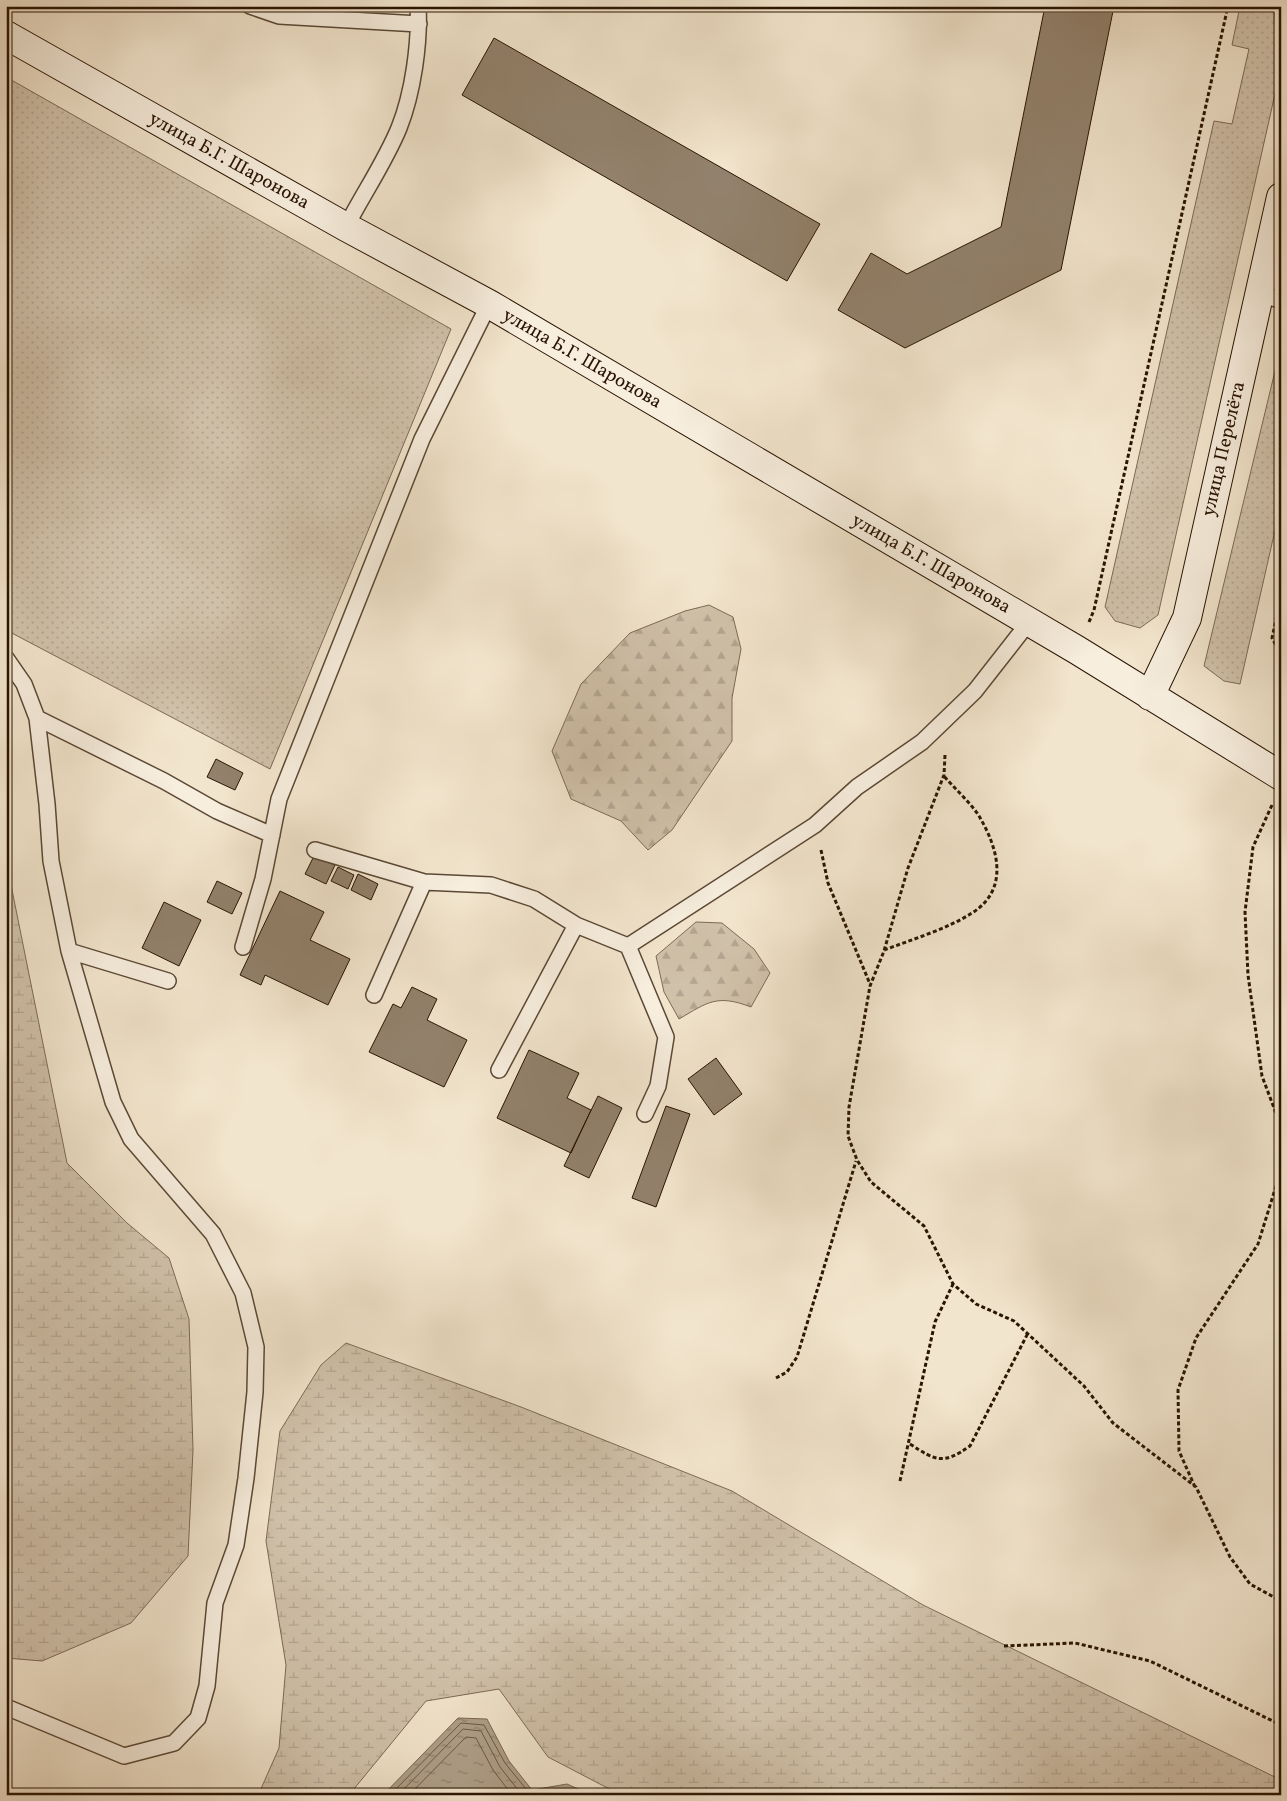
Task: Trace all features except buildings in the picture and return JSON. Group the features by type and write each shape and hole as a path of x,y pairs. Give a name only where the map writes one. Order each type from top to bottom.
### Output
{"main road":[{"name":"улица Б.Г. Шаронова","path":"6,35 346,227 489,304 1029,622 1281,776"},
{"name":"улица Перелёта","path":"1150,696 1186,618 1270,298 1281,197"}],"lane":[{"path":"250,6 279,16 419,24"},
{"path":"346,227 399,127 412,76 419,24 418,6"},
{"path":"243,947 263,879 279,799 422,439 489,304"},
{"path":"628,946 815,825 857,787 922,742 975,691 1029,622"},
{"path":"6,658 24,684 37,718 51,861 69,951 113,1102 131,1139 213,1234 243,1293 256,1347 255,1392 246,1478 236,1545 215,1603 207,1686 198,1718 174,1743 124,1756 6,1707"},
{"path":"37,718 164,780 217,811 272,835"},
{"path":"315,850 424,882 490,885 534,899 576,926 628,946 666,1037 658,1086 645,1114"},
{"path":"374,995 424,882"},
{"path":"499,1070 576,926"},
{"path":"69,951 168,981"}],"path":[{"path":"1094,610 1228,6"},
{"path":"1281,597 1272,638 1281,655"},
{"path":"947,717 944,775 908,868 884,950 870,986 849,1107 848,1136 857,1160 871,1182 924,1226 953,1284 976,1304 1014,1321 1084,1386 1112,1423 1196,1487"},
{"path":"884,950 972,913 990,898 998,873 993,847 978,815 944,775"},
{"path":"1273,804 1253,847 1245,912 1248,975 1262,1076 1280,1124 1277,1183 1258,1244 1196,1338 1178,1390 1179,1451 1230,1557 1250,1584 1281,1602"},
{"path":"815,825 828,883 870,986"},
{"path":"776,1378 787,1372 797,1357 857,1160"},
{"path":"900,1481 910,1444 935,1322 953,1284"},
{"path":"910,1444 932,1459 953,1458 970,1446 1028,1333"},
{"path":"1004,1646 1075,1643 1150,1661 1281,1725"}],"green space":[{"path":"1240,6 1274,6 1279,76 1158,615 1140,628 1115,621 1105,607 1214,121 1232,124 1249,49 1232,45"},
{"path":"6,77 451,329 270,769 6,630"},
{"path":"1281,346 1281,504 1240,684 1224,681 1204,666"},
{"path":"709,605 733,617 741,649 732,698 732,741 672,830 648,850 621,821 571,799 552,751 581,684 630,633 685,611"},
{"path":"6,860 67,1163 127,1223 169,1258 189,1319 193,1450 188,1556 131,1623 42,1661 6,1658"},
{"path":"696,922 722,923 754,949 770,973 751,1007 729,1001 713,1002 679,1019 664,992 656,956"},
{"path":"346,1343 521,1407 732,1491 923,1605 1281,1780 1281,1795 621,1795 548,1757 499,1689 426,1701 349,1795 262,1795 260,1791 279,1748 286,1665 266,1541 280,1431 321,1365"}],"water":[{"path":"458,1718 487,1719 509,1761 532,1790 567,1784 592,1795 383,1795"}]}
